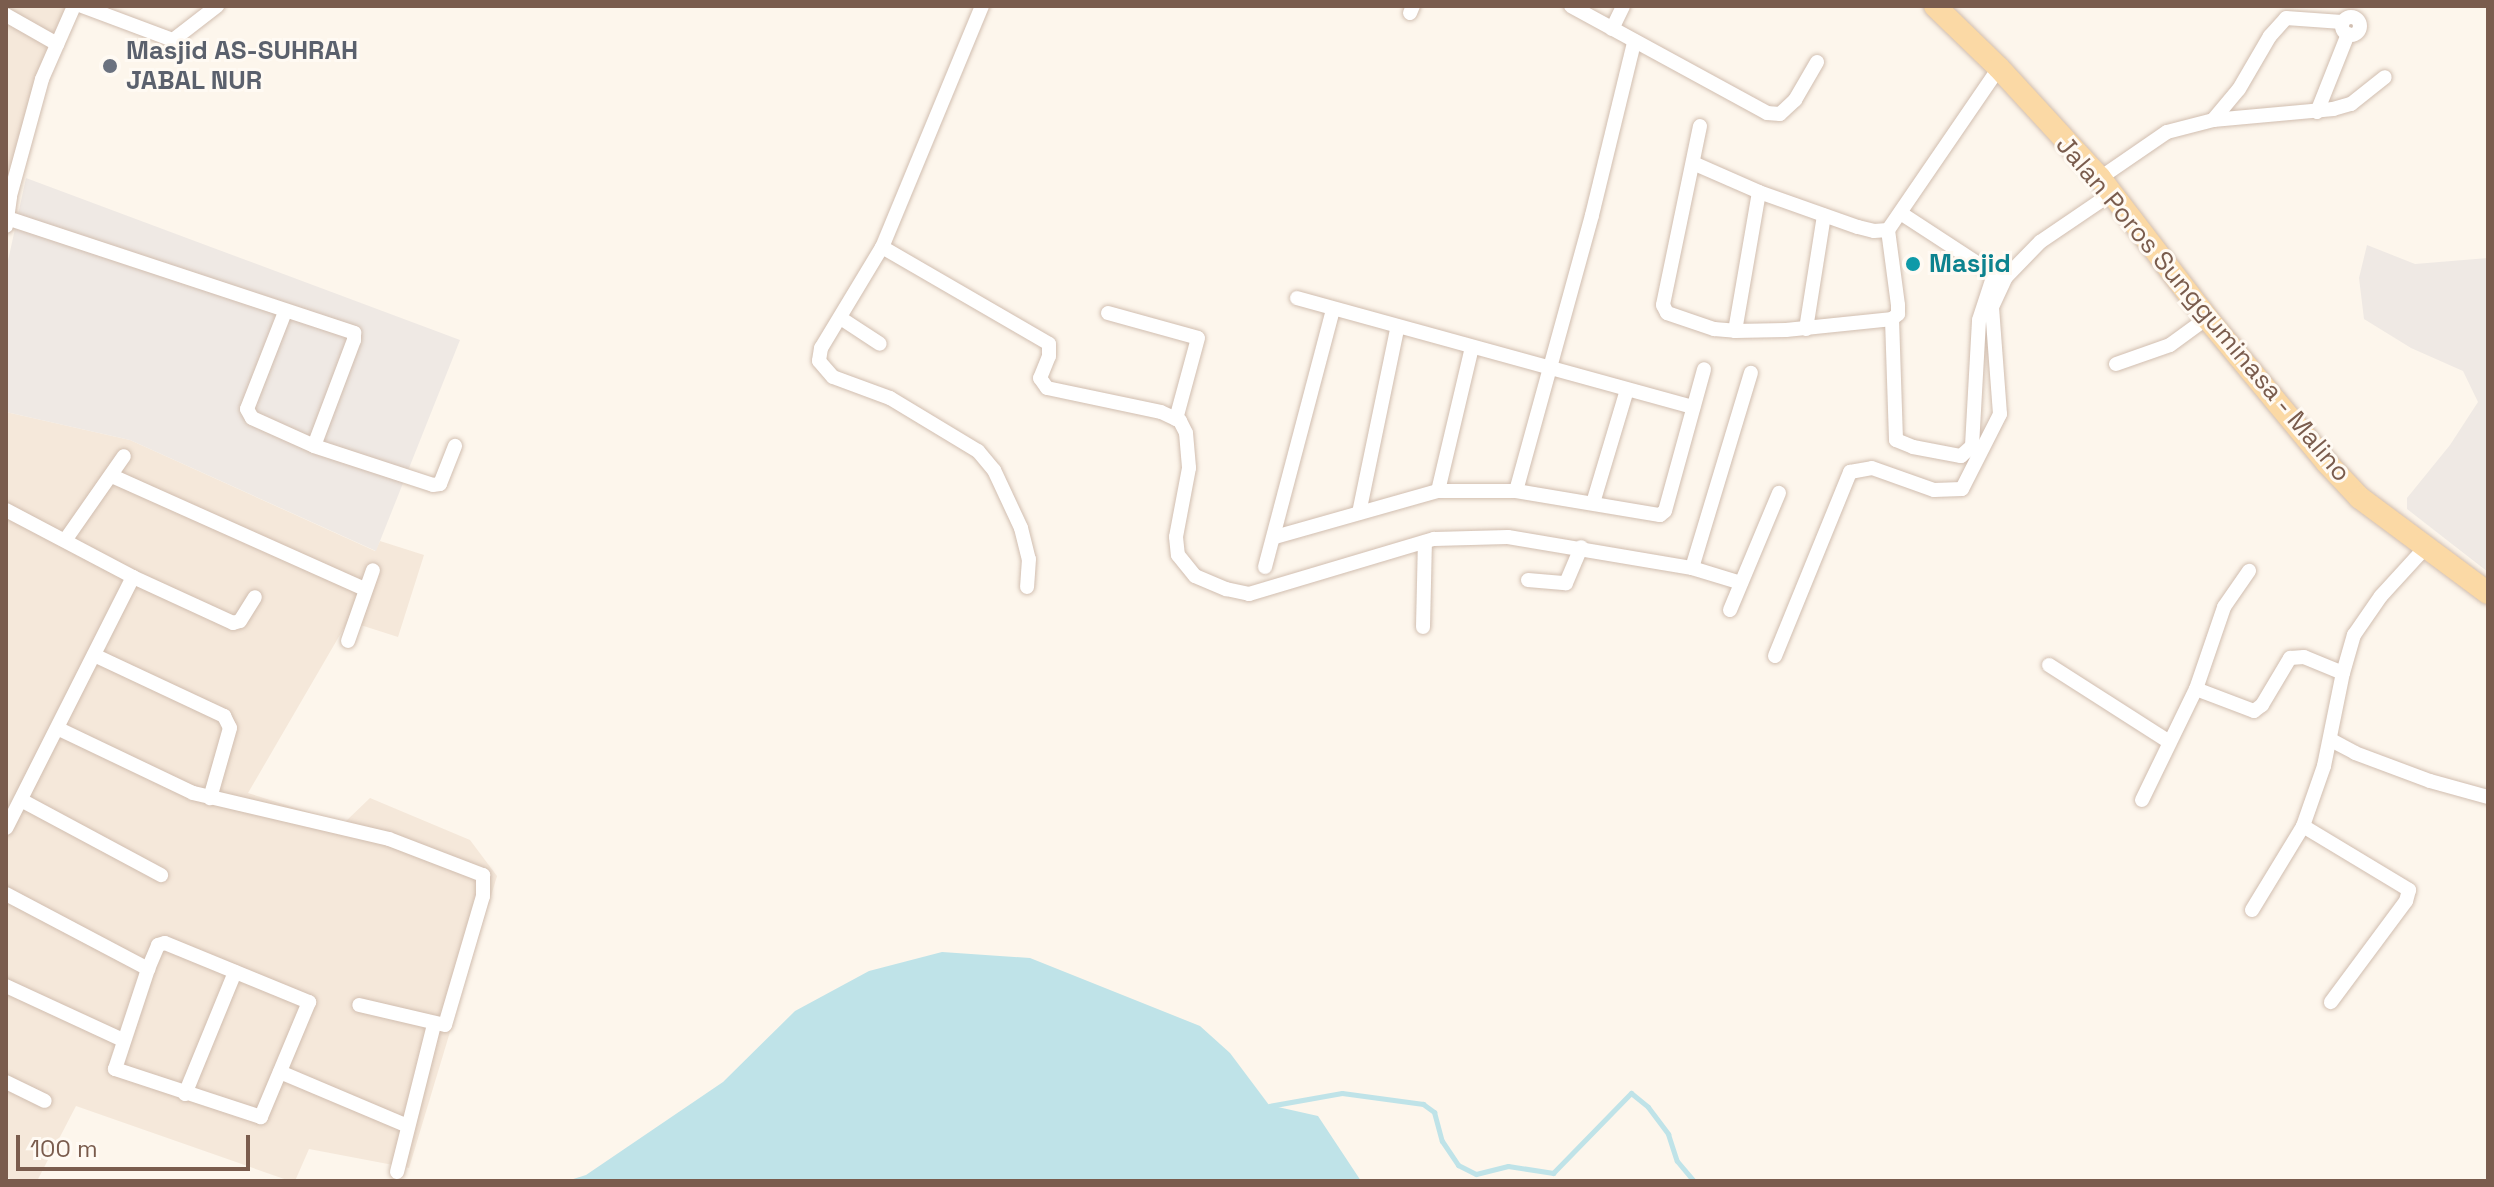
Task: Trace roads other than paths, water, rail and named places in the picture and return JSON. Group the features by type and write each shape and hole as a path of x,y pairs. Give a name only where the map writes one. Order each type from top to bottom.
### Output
{"main road":[{"name":"Jalan Poros Sungguminasa - Malino","path":"1935,6 1999,68 2106,186 2207,318 2327,463 2360,498 2488,593"}],"street":[{"path":"74,6 42,79 13,164 7,222 147,261 285,312 355,334 314,446"},
{"path":"82,6 173,40 217,6"},
{"path":"982,6 882,247 819,354 823,369 833,377 890,398 978,451 994,470 1021,528 1029,559 1027,587"},
{"path":"1571,6 1767,113 1780,114 1788,107 1817,62"},
{"path":"1612,29 1623,6"},
{"path":"2278,24 2280,6"},
{"path":"6,15 57,44"},
{"path":"2213,120 2239,89 2278,24 2286,18 2350,20 2317,112"},
{"path":"1516,491 1592,215 1634,43"},
{"path":"1693,163 1759,192 1824,215 1874,231 1888,230 1902,214 1999,68"},
{"path":"1775,656 1850,472 1872,468 1934,490 1962,489 2000,414 1992,307 2006,277 2040,242 2167,132 2213,120 2317,112 2351,104 2385,77"},
{"path":"1700,126 1663,305 1667,313 1680,319 1735,331 1806,329 1892,319 1898,314 1898,305 1888,230"},
{"path":"1735,331 1759,192"},
{"path":"1892,319 1896,440 1913,447 1961,456 1972,446 1979,320 1994,274 1902,214"},
{"path":"1806,329 1824,215"},
{"path":"882,247 1049,344 1049,356 1040,378 1047,388 1176,419 1186,433 1189,468 1176,537 1178,555 1195,576 1249,594 1425,542 1508,537 1692,568 1741,583"},
{"path":"1297,298 1397,329 1550,366 1693,407"},
{"path":"1265,567 1333,310"},
{"path":"285,312 248,414 314,446 437,485 455,446"},
{"path":"1108,313 1196,335 1197,345 1176,419"},
{"path":"2116,364 2170,345 2207,318"},
{"path":"842,319 880,344"},
{"path":"1359,513 1397,329"},
{"path":"1438,491 1472,347"},
{"path":"1275,537 1438,491 1516,491 1653,515 1665,511 1704,369"},
{"path":"1692,568 1751,373"},
{"path":"1593,503 1627,390"},
{"path":"66,539 124,456"},
{"path":"112,476 365,589"},
{"path":"1730,610 1779,493"},
{"path":"6,510 133,577 233,623 240,621 255,597"},
{"path":"1423,627 1425,542"},
{"path":"1528,580 1566,583 1581,547"},
{"path":"2252,910 2303,826 2331,740 2343,673 2354,635 2367,614 2425,548"},
{"path":"348,641 373,570"},
{"path":"2142,800 2168,741 2196,689 2224,607 2249,571"},
{"path":"6,828 59,729 133,577"},
{"path":"94,655 224,716 230,728 210,798"},
{"path":"2196,689 2254,711 2262,705 2290,658 2304,657 2343,673"},
{"path":"2049,665 2168,741"},
{"path":"59,729 163,781 210,798 389,839 483,875 483,896 445,1025 434,1025 359,1005"},
{"path":"2331,740 2405,772 2488,797"},
{"path":"21,800 161,875"},
{"path":"2303,826 2409,890 2406,901 2331,1002"},
{"path":"6,894 148,969"},
{"path":"165,943 235,972 309,1002 261,1117 115,1069 158,945 165,943"},
{"path":"185,1094 235,972"},
{"path":"6,986 123,1040"},
{"path":"397,1172 434,1025"},
{"path":"280,1072 408,1126"},
{"path":"6,1082 45,1101"}],"water":[{"path":"942,952 1030,958 1200,1026 1230,1053 1269,1105 1318,1116 1361,1181 567,1181 586,1175 723,1082 795,1011 869,971"}],"waterway":[{"path":"1269,1106 1342,1093 1423,1104 1434,1112 1442,1141 1458,1165 1476,1174 1508,1166 1553,1173 1631,1093 1648,1107 1668,1134 1677,1161 1694,1181"}],"place":[{"name":"Masjid AS-SUHRAH JABAL NUR","path":"110,66"},
{"name":"Masjid","path":"1913,264"}]}
